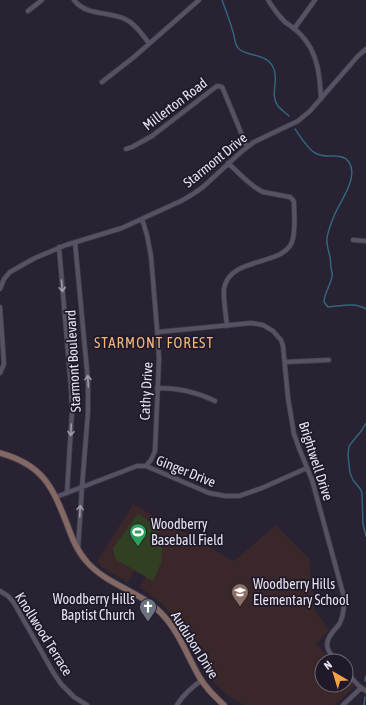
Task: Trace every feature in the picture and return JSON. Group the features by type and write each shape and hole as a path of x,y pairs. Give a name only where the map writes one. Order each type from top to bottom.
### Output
{"street":[{"path":"28,11 42,0"},
{"path":"74,0 86,10 124,18 137,29 149,43"},
{"path":"102,82 199,0"},
{"path":"268,0 279,15 307,42 315,57 320,76 321,100"},
{"path":"294,28 315,0"},
{"name":"Starmont Drive","path":"0,289 4,279 10,272 22,264 59,247 122,228 193,194 254,142 298,120 310,111 358,56 366,49"},
{"name":"Millerton Road","path":"126,149 152,136 217,86 224,89 247,147"},
{"path":"227,326 224,292 228,278 242,267 277,256 286,250 294,235 293,200 290,197 263,192 256,188 228,163"},
{"name":"Cathy Drive","path":"142,219 151,256 159,359 155,451 151,460 146,466"},
{"path":"353,240 366,241"},
{"name":"Starmont Boulevard","path":"75,242 88,381 88,412 78,550"},
{"name":"Starmont Boulevard","path":"59,247 72,411 67,493"},
{"path":"0,307 4,364 0,373"},
{"name":"Brightwell Drive","path":"158,332 251,323 268,328 281,340 284,349 288,398 294,434 317,498 344,597 344,608 340,622 330,634 327,645 330,653"},
{"path":"285,362 328,360"},
{"path":"158,388 171,388 188,391 205,396 215,401"},
{"name":"Audubon Drive","path":"0,453 21,460 36,470 45,480 56,497 78,550 87,562 102,576 136,594 161,613 175,630 202,680 210,691 224,705"},
{"name":"Ginger Drive","path":"56,497 137,466 146,466 209,493 233,496 250,493 307,468"},
{"name":"Knollwood Terrace","path":"0,591 8,596 14,603 61,684 74,697 87,705"},
{"path":"177,705 190,689 202,680"},
{"path":"354,681 366,691"},
{"path":"343,705 361,688"}],"shaded area":[{"name":"Woodberry Hills Elementary School","path":"133,504 234,561 276,525 309,558 315,610 329,630 316,644 324,653 314,653 314,693 348,693 335,705 244,705 227,695 214,683 186,634 173,616 162,604 140,587 146,577 135,570 128,582 106,570 97,561"}],"green space":[{"name":"Woodberry Baseball Field","path":"138,514 150,522 157,531 162,546 161,563 153,581 115,559 113,548"}],"waterway":[{"path":"222,0 231,24 237,47 247,53 266,59 273,67 275,72 275,101 289,116"},
{"path":"295,129 306,145 315,153 324,156 342,157 349,162 352,175 348,189 334,216 327,236 332,275 324,302 328,307 353,305 366,309"},
{"path":"366,423 349,446 348,455 350,473 362,494 363,524 366,536"},
{"path":"365,681 366,676"},
{"path":"364,705 365,697"}],"place":[{"name":"Woodberry Baseball Field","path":"138,547"},
{"name":"Woodberry Hills Elementary School","path":"240,607"},
{"name":"Woodberry Hills Baptist Church","path":"148,622"}],"district":[{"name":"STARMONT FOREST","path":"154,342"}]}
